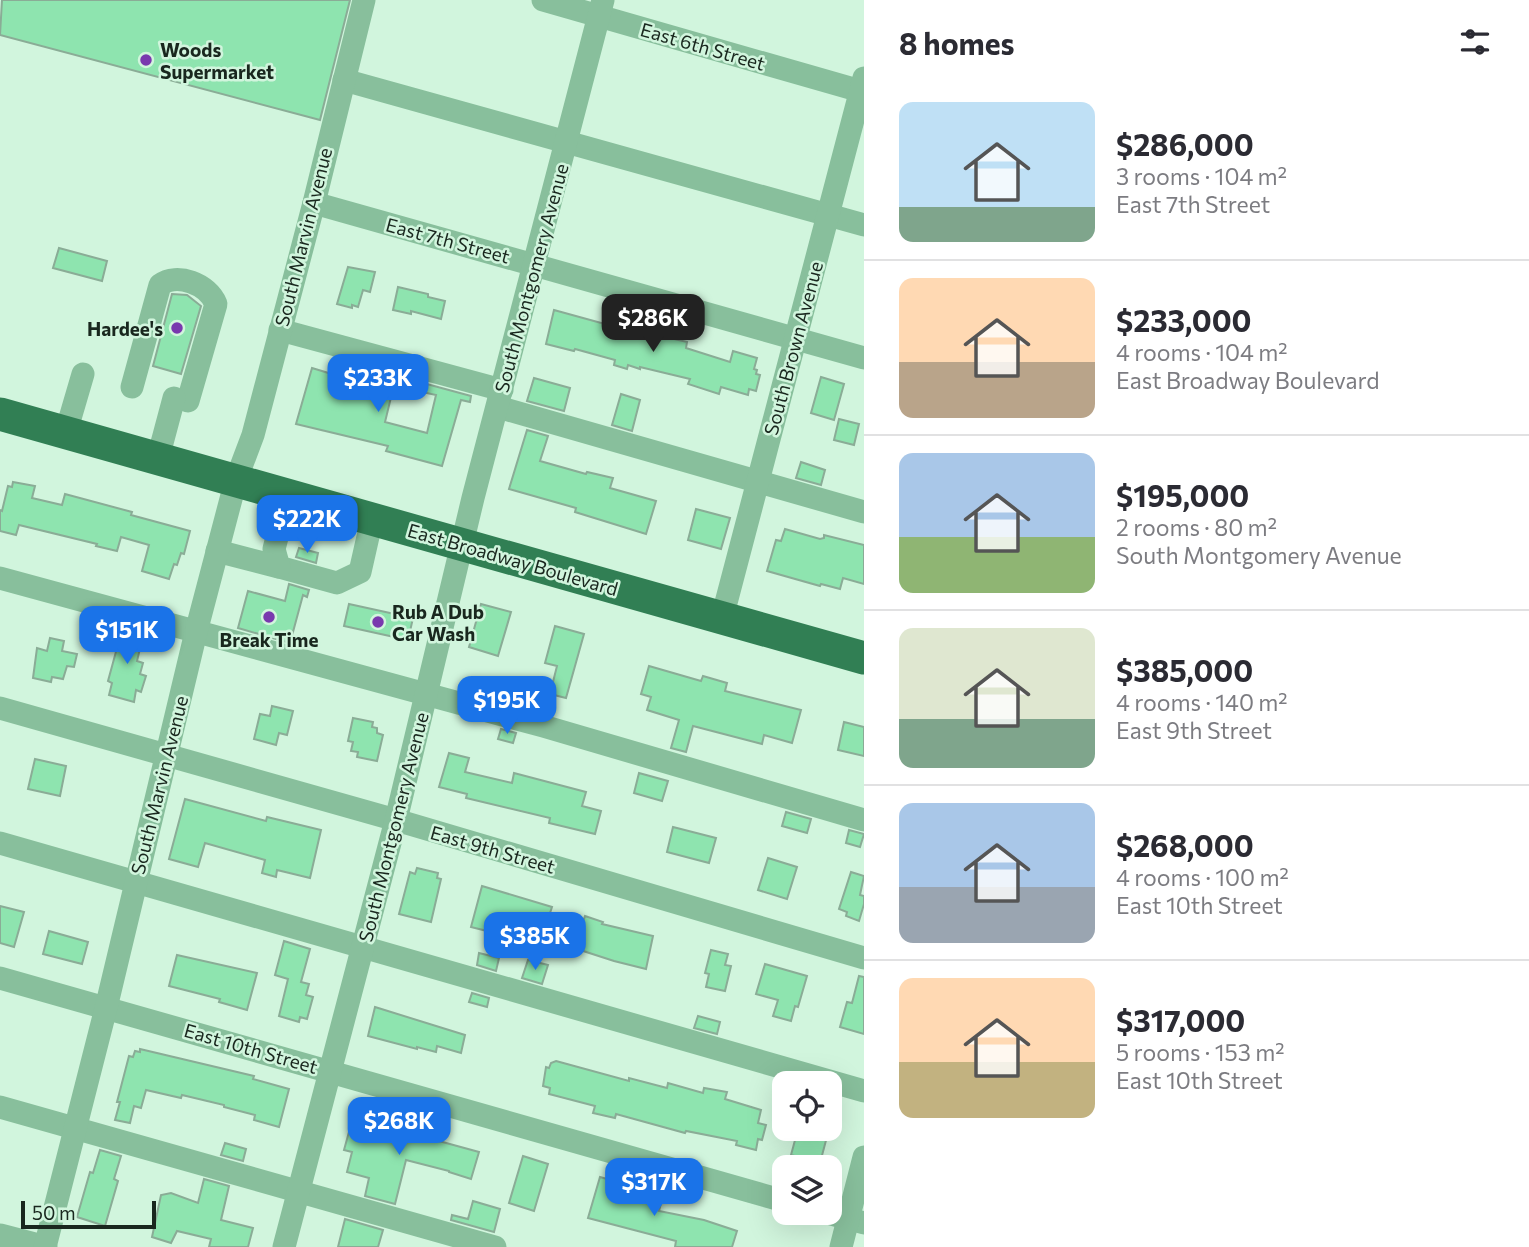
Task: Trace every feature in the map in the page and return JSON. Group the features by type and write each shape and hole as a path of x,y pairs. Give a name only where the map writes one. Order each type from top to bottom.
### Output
{"highway":[{"name":"East Broadway Boulevard","path":"0,414 864,658"}],"street":[{"name":"South Marvin Avenue","path":"45,1247 106,1008 196,632 236,480 253,435 364,0"},
{"name":"East 6th Street","path":"543,0 601,8 863,87"},
{"name":"South Montgomery Avenue","path":"284,1247 396,820 461,544 601,8"},
{"path":"344,80 864,225"},
{"name":"South Brown Avenue","path":"722,618 863,87"},
{"name":"East 7th Street","path":"314,203 864,358"},
{"path":"132,387 160,285 167,280 182,280 200,286 212,295 216,304 158,458"},
{"path":"280,330 864,512"},
{"path":"66,432 83,374"},
{"path":"279,567 274,549 288,495"},
{"path":"217,551 337,583 360,572 372,519"},
{"path":"0,578 427,694 864,820"},
{"name":"East 9th Street","path":"0,708 396,820 864,958"},
{"path":"0,843 864,1091"},
{"name":"East 10th Street","path":"0,978 772,1197"},
{"path":"0,1107 495,1247"},
{"path":"841,1247 846,1218 864,1157"},
{"path":"0,1235 45,1247"}],"building":[{"path":"2,0 350,0 320,120 0,35"},
{"path":"59,248 107,261 102,281 53,268"},
{"path":"348,267 375,272 370,292 363,290 358,307 337,304"},
{"path":"398,287 445,301 441,319 411,311 411,314 393,310"},
{"name":"Hardee's","path":"172,294 187,295 201,306 181,374 153,366"},
{"path":"554,310 623,329 624,324 687,342 686,348 730,362 733,351 757,358 754,369 757,370 756,374 760,375 756,391 749,389 748,395 721,387 719,394 688,384 690,379 628,365 627,369 614,365 615,360 546,344"},
{"path":"312,368 345,378 347,373 394,385 385,422 427,433 436,395 399,387 401,377 471,396 470,402 461,400 442,466 386,451 388,446 296,424"},
{"path":"821,377 844,384 834,420 811,413"},
{"path":"534,378 570,388 564,411 527,401"},
{"path":"621,394 640,400 632,431 612,425"},
{"path":"839,419 859,424 854,445 834,440"},
{"path":"527,430 548,436 540,461 586,474 587,472 613,478 610,488 656,501 646,534 575,512 576,508 509,489"},
{"path":"801,462 825,470 821,485 796,478"},
{"path":"13,482 35,486 32,498 62,505 65,494 190,531 184,554 181,553 177,565 174,564 169,579 142,571 149,545 121,537 117,551 19,525 16,535 0,531 0,510 2,511 8,486 12,487"},
{"path":"696,509 730,518 721,549 688,540"},
{"path":"785,529 820,539 824,538 824,535 864,545 864,584 843,578 840,589 767,571 776,540 781,541"},
{"path":"299,548 318,553 316,563 296,557"},
{"name":"Break Time","path":"289,584 309,590 307,597 303,595 290,643 238,628 248,591 285,601"},
{"name":"Rub A Dub Car Wash","path":"349,604 413,618 408,640 344,626"},
{"path":"481,604 511,612 498,656 469,647"},
{"path":"123,626 144,632 137,661 143,663 140,674 146,676 141,692 136,690 134,702 109,695 112,683 108,681"},
{"path":"555,626 584,634 566,698 550,694 557,666 545,663"},
{"path":"50,638 64,641 62,651 77,654 74,667 67,666 63,679 52,677 51,682 33,678 37,648 47,651"},
{"path":"649,666 701,681 703,676 727,683 725,691 801,710 792,743 764,735 762,744 693,726 686,752 671,748 679,720 647,710 651,697 641,694"},
{"path":"474,679 496,684 493,694 502,696 501,700 471,692"},
{"path":"272,706 293,711 287,735 279,733 276,745 254,739 260,714 270,716"},
{"path":"353,718 373,722 372,727 377,728 377,733 383,735 377,761 357,757 358,752 351,751 353,742 348,741"},
{"path":"844,722 864,727 864,756 838,750"},
{"path":"501,729 516,733 513,743 498,739"},
{"path":"449,753 469,758 465,772 512,783 514,773 586,792 582,806 601,811 595,834 549,823 550,818 466,798 467,794 439,787"},
{"path":"35,759 66,766 60,796 28,789"},
{"path":"639,773 668,781 662,801 634,793"},
{"path":"185,799 266,821 267,817 321,830 310,878 277,870 276,877 262,873 265,860 205,843 198,867 169,859"},
{"path":"786,812 811,819 807,833 782,826"},
{"path":"673,827 716,838 709,863 667,852"},
{"path":"849,830 864,834 860,847 846,843"},
{"path":"768,858 797,867 787,899 758,890"},
{"path":"417,868 438,873 437,878 441,879 431,922 399,914 410,872 415,874"},
{"path":"851,872 864,876 860,895 864,896 864,904 859,921 846,916 847,912 839,909"},
{"path":"482,886 552,907 542,937 499,924 489,923 487,931 471,927"},
{"path":"0,906 24,912 14,947 0,943"},
{"path":"585,916 603,922 602,924 653,936 646,969 574,948"},
{"path":"49,931 88,942 82,964 43,954"},
{"path":"284,941 310,949 301,982 309,984 306,995 313,997 307,1019 300,1017 299,1022 279,1016 288,979 275,975"},
{"path":"711,950 728,954 725,965 731,966 725,991 706,987 709,974 705,973"},
{"path":"479,953 499,958 496,971 477,965"},
{"path":"177,955 257,973 247,1010 219,1002 220,999 169,986"},
{"path":"528,960 548,965 542,984 522,978"},
{"path":"765,964 807,976 791,1021 773,1016 778,1000 756,994"},
{"path":"859,976 864,977 864,1034 840,1027 847,1002 852,1003"},
{"path":"472,993 489,998 487,1007 469,1002"},
{"path":"375,1007 465,1035 461,1053 437,1046 436,1052 417,1049 368,1036"},
{"path":"698,1016 720,1022 717,1034 694,1028"},
{"path":"140,1049 254,1076 253,1079 289,1089 279,1127 254,1120 255,1115 224,1105 146,1090 141,1108 134,1106 130,1123 115,1120 129,1056 133,1057 135,1051 140,1052"},
{"path":"556,1061 629,1081 629,1078 667,1088 668,1083 703,1093 704,1088 727,1092 725,1099 761,1110 758,1123 766,1125 762,1140 758,1139 756,1150 736,1145 737,1141 686,1131 685,1133 616,1114 615,1118 593,1113 595,1106 549,1094 550,1088 543,1086 546,1067 549,1068 551,1063"},
{"path":"363,1118 383,1123 382,1129 416,1139 417,1135 479,1152 471,1179 406,1160 395,1204 365,1196 369,1178 347,1172 352,1152 344,1150 352,1121 361,1124"},
{"path":"795,1141 826,1141 822,1155 791,1155"},
{"path":"225,1143 246,1149 243,1161 221,1155"},
{"path":"100,1150 121,1156 114,1179 118,1181 105,1226 77,1217 90,1172 93,1173"},
{"path":"523,1156 548,1164 534,1211 509,1203"},
{"path":"600,1177 628,1185 626,1189 662,1199 659,1211 704,1220 737,1231 732,1247 675,1247 676,1241 588,1218"},
{"path":"204,1179 229,1186 221,1220 253,1228 248,1247 209,1247 211,1239 177,1231 171,1243 152,1237 161,1195 171,1193 198,1203"},
{"path":"473,1201 500,1209 494,1232 451,1220 452,1215 468,1219"},
{"path":"345,1219 383,1230 378,1247 338,1247"}],"place":[{"name":"Woods Supermarket","path":"146,60"},
{"name":"Hardee's","path":"177,328"},
{"name":"Break Time","path":"269,617"},
{"name":"Rub A Dub Car Wash","path":"378,622"}]}
